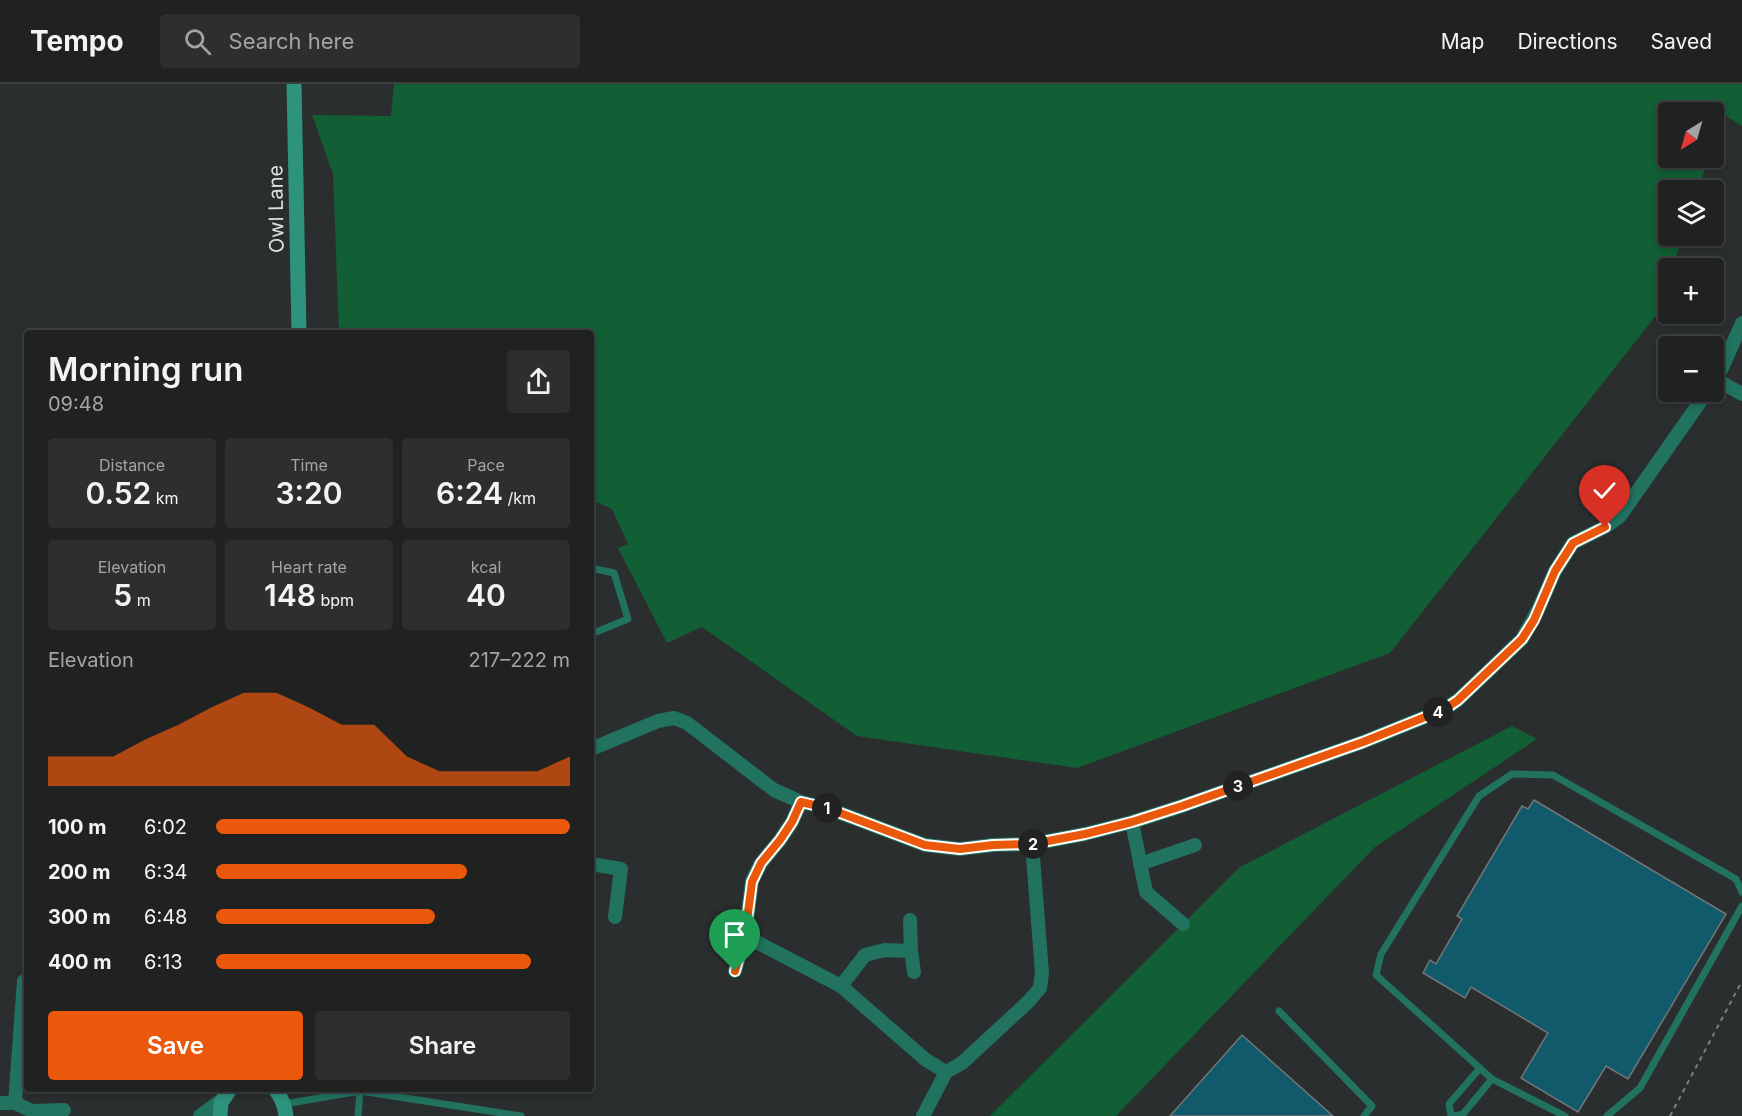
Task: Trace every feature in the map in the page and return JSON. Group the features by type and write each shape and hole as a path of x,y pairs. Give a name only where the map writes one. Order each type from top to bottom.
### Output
{"main road":[{"name":"Owl Lane","path":"294,84 299,330"},
{"path":"276,1092 285,1110"},
{"path":"220,1116 227,1094"}],"street":[{"path":"1724,360 1742,323"},
{"path":"1724,386 1742,394"},
{"path":"594,748 658,721 674,718 687,723 774,790 801,802 827,808 925,845 960,849 1032,844 1132,822 1363,742 1428,717 1458,700 1522,639 1534,620 1555,571 1573,543 1605,527 1620,516 1700,402"},
{"path":"735,971 745,936 752,882 761,863 792,822 801,802"},
{"path":"1132,822 1146,892 1183,924"},
{"path":"923,1116 946,1072 962,1064 1040,988 1042,974 1032,844"},
{"path":"1140,864 1195,845"},
{"path":"594,864 621,869 615,917"},
{"path":"910,920 914,972"},
{"path":"745,936 841,986 927,1060 946,1072"},
{"path":"841,986 865,956 885,950 911,951"},
{"path":"15,1103 23,981"},
{"path":"200,1116 227,1094"},
{"path":"0,1103 15,1103 32,1111 64,1110"}],"lane":[{"path":"594,569 614,573 628,619 594,633"},
{"path":"1565,1116 1492,1079 1376,975 1381,954 1479,796 1512,774 1553,775 1736,879 1742,892"},
{"path":"1607,1116 1640,1088 1742,906"},
{"path":"1279,1011 1372,1106 1364,1116"},
{"path":"1480,1068 1449,1104 1453,1116 1463,1114 1492,1079"},
{"path":"285,1110 352,1092"},
{"path":"358,1116 360,1092"},
{"path":"372,1092 521,1116"}],"path":[{"path":"1670,1116 1742,981"}],"green space":[{"path":"394,84 1742,84 1742,126 1724,115 1724,102 1658,102 1658,168 1706,168 1701,180 1658,180 1658,246 1680,246 1675,258 1658,258 1658,313 1390,653 1077,768 857,736 702,627 667,643 618,548 628,544 612,509 594,501 594,330 339,330 333,174 312,115 391,116"},
{"path":"1512,726 1537,739 1375,847 1116,1116 990,1116 1240,867"}],"building":[{"path":"1534,800 1726,914 1628,1079 1606,1066 1578,1112 1521,1078 1548,1033 1471,987 1465,998 1423,973 1430,960 1436,964 1462,919 1457,916 1522,806 1528,809"},
{"path":"1242,1035 1333,1116 1170,1116"}],"route":[{"path":"735,971 745,936 752,882 761,863 792,822 801,802 827,808 925,845 960,849 1032,844 1085,834 1182,806 1363,742 1445,709 1500,662 1522,639 1534,620 1555,571 1573,543 1605,527"}]}
